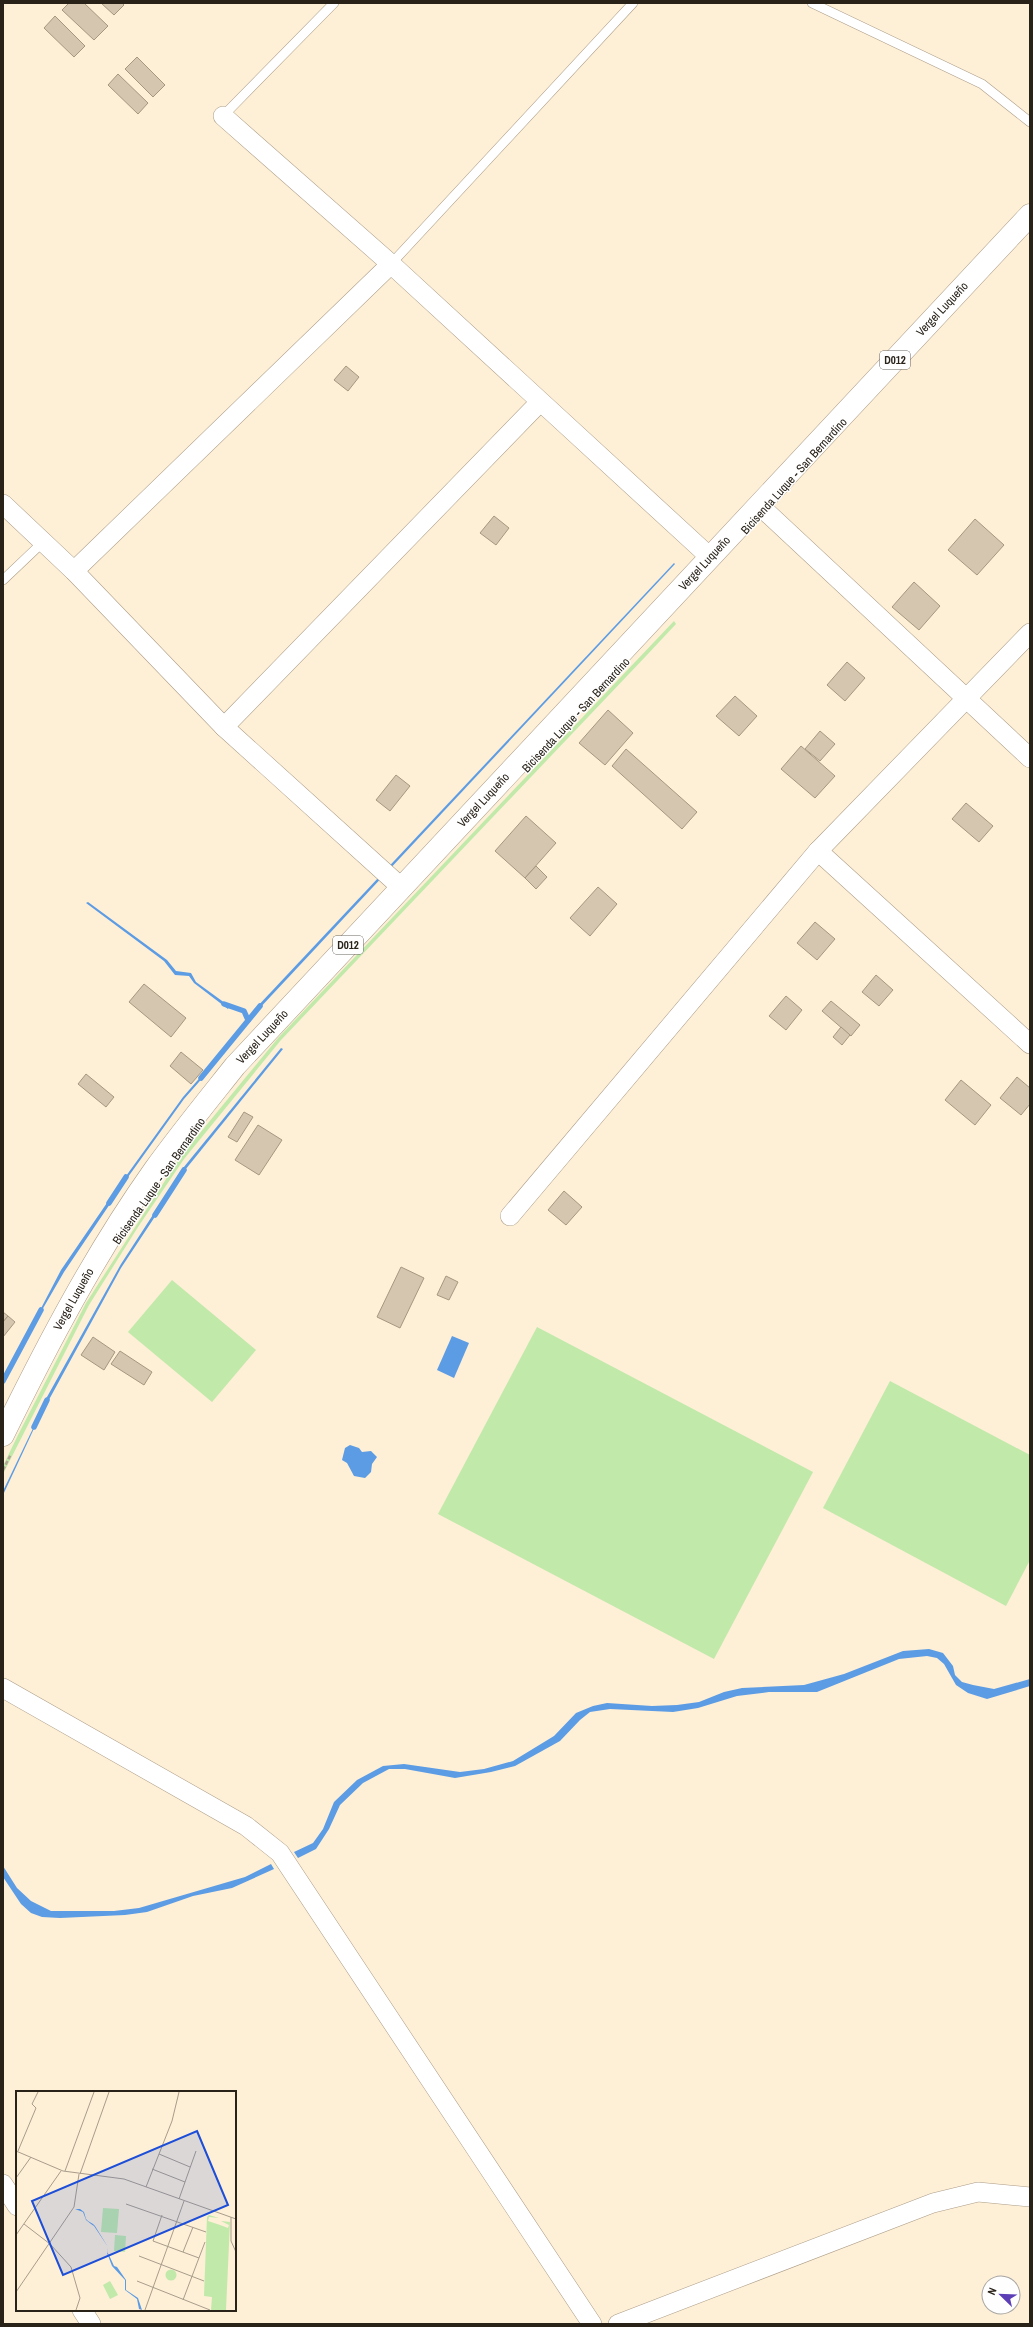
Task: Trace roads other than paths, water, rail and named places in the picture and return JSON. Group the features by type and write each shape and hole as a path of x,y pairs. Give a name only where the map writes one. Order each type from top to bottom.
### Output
{"main road":[{"name":"Vergel Luqueño","path":"8,1442 41,1359 85,1279 155,1169 235,1066 390,878 711,558 1030,215"}],"street":[{"path":"223,116 391,264 711,558"},
{"path":"74,571 391,264"},
{"path":"224,727 540,402"},
{"path":"3,504 74,571 224,727 390,878"},
{"path":"760,506 1030,758"},
{"path":"510,1216 818,851 1030,633"},
{"path":"818,851 1030,1044"},
{"path":"3,1688 246,1826 280,1853 592,2324"},
{"path":"3,2184 16,2204"},
{"path":"618,2324 933,2203 978,2192 1030,2197"},
{"path":"83,2311 91,2324"}],"lane":[{"path":"223,116 334,3"},
{"path":"391,264 633,3"},
{"path":"812,3 982,84 1030,122"},
{"path":"3,580 43,542"}],"water":[{"path":"674,563 675,564 257,1011 255,1009"},
{"path":"88,902 167,960 176,971 191,973 196,982 229,1006 228,1009 194,983 189,976 175,975 164,961 86,903"},
{"path":"281,1048 283,1049 181,1175 179,1173"},
{"path":"204,1073 206,1074 184,1099 123,1184 121,1183 183,1097"},
{"path":"111,1197 114,1198 64,1272 38,1317 37,1316 61,1270"},
{"path":"158,1207 160,1209 121,1268 45,1407 42,1406 121,1264"},
{"path":"452,1336 469,1343 454,1378 437,1370"},
{"path":"38,1420 3,1495 3,1491"},
{"path":"350,1445 359,1448 362,1452 371,1451 377,1457 372,1464 371,1472 365,1478 354,1476 347,1463 342,1460 345,1448"},
{"path":"929,1649 943,1653 953,1666 955,1675 962,1682 994,1689 1030,1679 1030,1686 987,1699 968,1693 956,1685 944,1664 937,1658 927,1656 899,1659 817,1692 769,1692 737,1696 698,1708 673,1712 610,1709 590,1712 560,1741 515,1766 455,1778 405,1769 389,1769 363,1783 340,1805 329,1829 316,1849 298,1858 294,1852 313,1843 323,1829 334,1802 357,1780 383,1766 404,1764 460,1772 484,1769 513,1761 554,1736 576,1713 593,1706 607,1703 652,1706 677,1705 699,1702 724,1692 742,1688 804,1685 844,1674 903,1651"},
{"path":"271,1864 274,1869 232,1888 193,1896 147,1912 125,1915 60,1918 42,1917 31,1913 21,1904 3,1877 3,1866 17,1888 31,1901 51,1911 114,1911 139,1908 245,1877"}],"waterway":[{"path":"224,1004 244,1011 248,1020"},
{"path":"201,1078 260,1006"},
{"path":"155,1215 184,1170"},
{"path":"109,1203 126,1177"},
{"path":"3,1381 41,1310"},
{"path":"34,1427 47,1400"}]}
